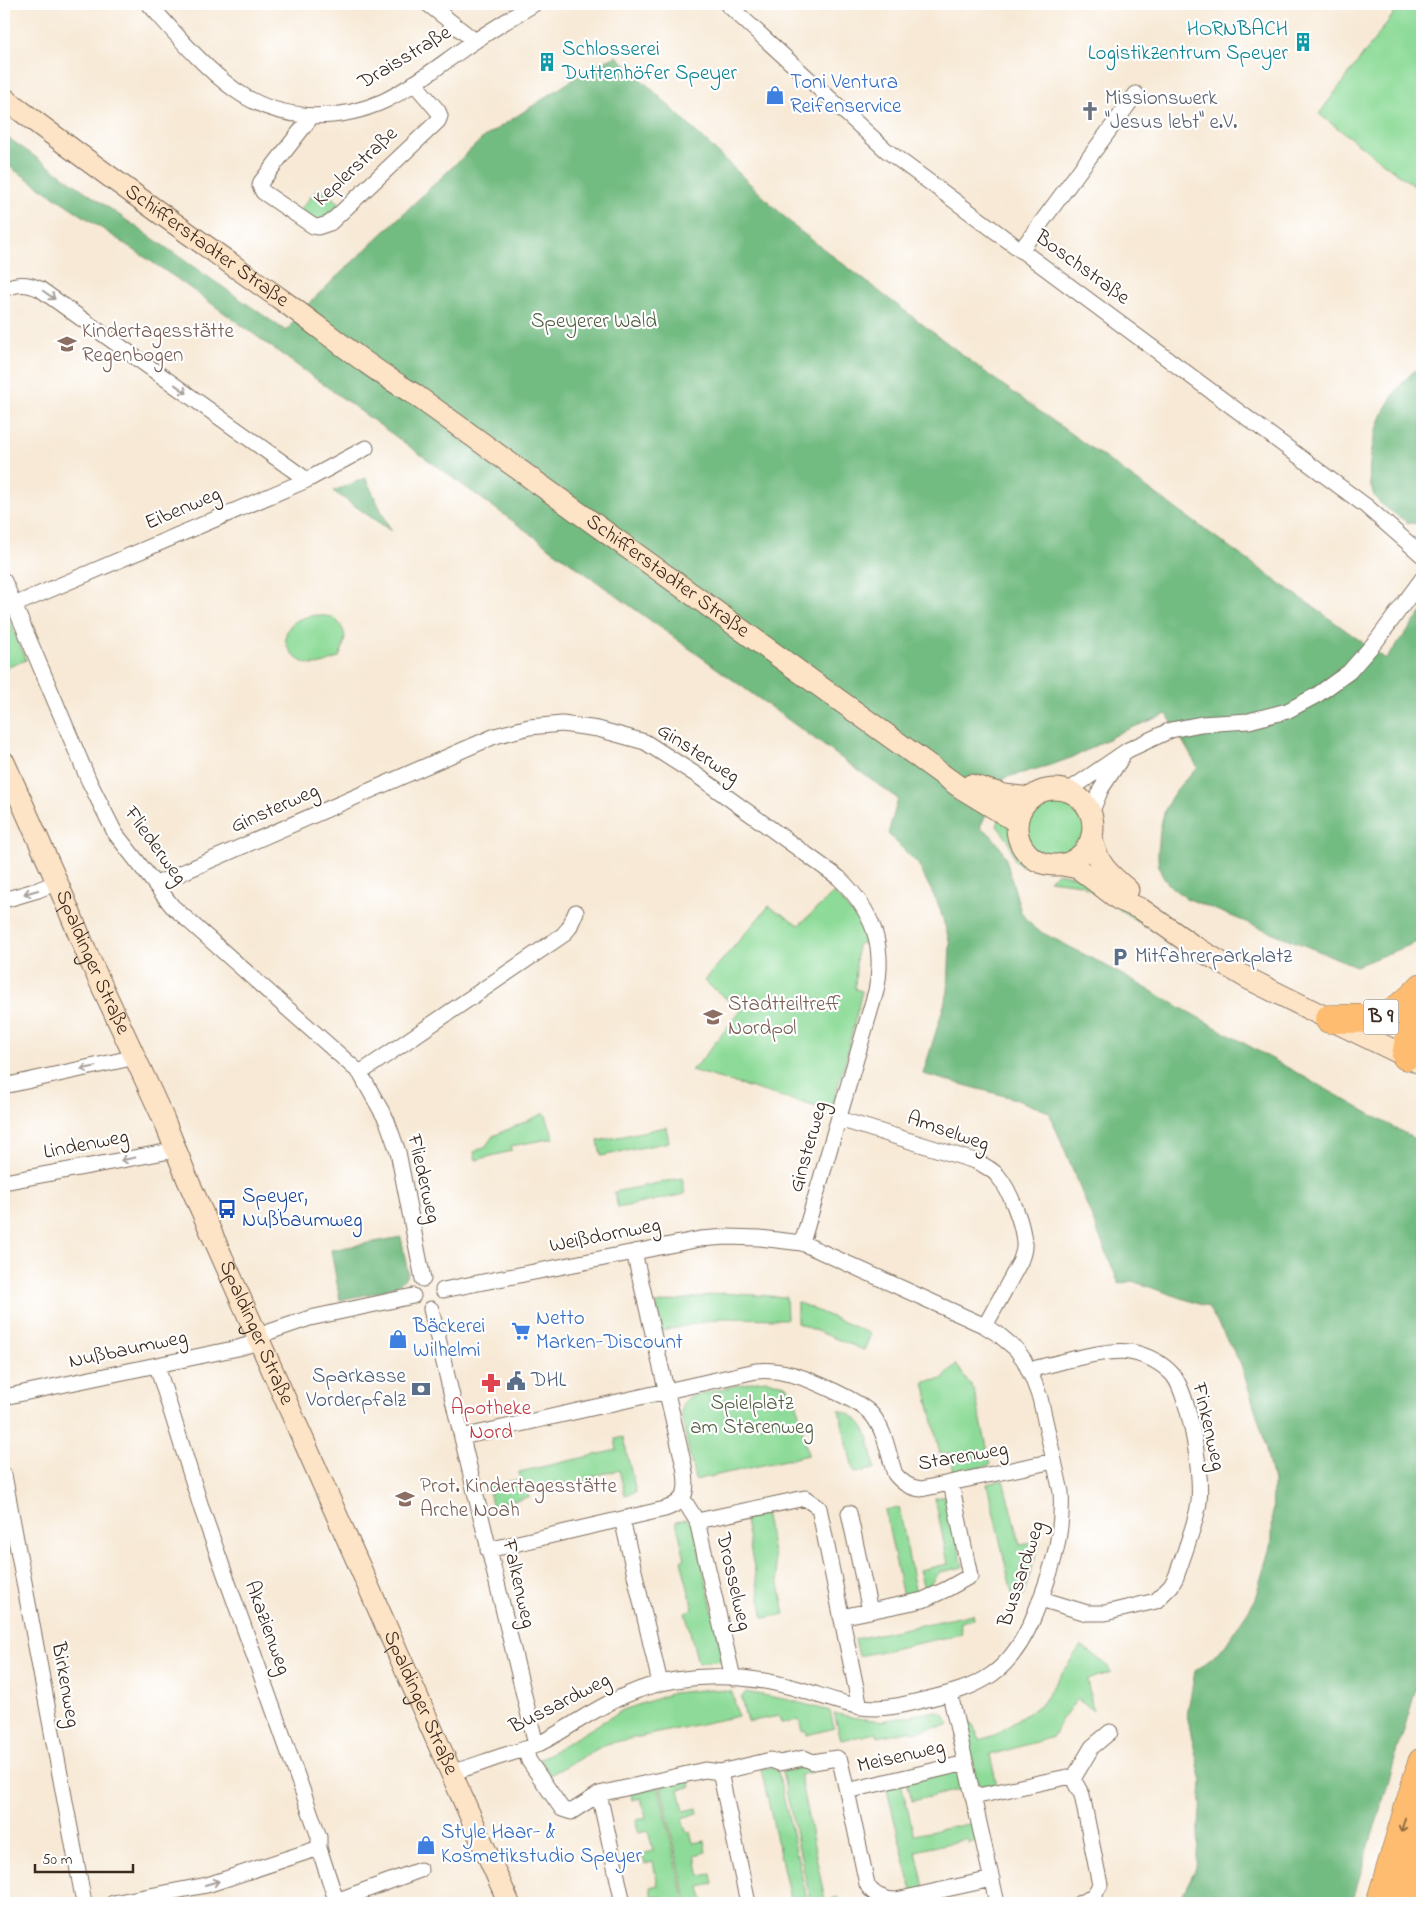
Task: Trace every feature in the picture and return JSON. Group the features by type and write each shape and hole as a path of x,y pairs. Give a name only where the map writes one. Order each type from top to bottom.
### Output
{"highway":[{"name":"B 9","path":"1329,1020 1383,1016 1405,1005 1422,987"},
{"name":"B 9","path":"1417,1054 1409,1038 1422,992"},
{"path":"1380,1903 1422,1762"},
{"path":"1403,1903 1422,1838"},
{"path":"1418,1903 1422,1875"}],"main road":[{"name":"Schifferstadter Straße","path":"4,98 92,165 362,360 414,394 961,788 1017,822"},
{"name":"Schifferstadter Straße","path":"4,112 63,152 92,165"},
{"name":"Schifferstadter Straße","path":"920,757 973,786 1005,795 1030,798"},
{"name":"Spaldinger Straße","path":"4,762 88,956 136,1057 509,1903"},
{"path":"1062,865 1072,862 1087,848 1094,830 1091,813 1086,803 1078,796 1068,791 1046,790 1030,798 1020,811 1017,822 1019,840 1030,856 1048,865 1078,868 1118,899 1140,908 1192,945 1239,973 1329,1020 1417,1054"},
{"path":"1092,839 1096,856 1110,876 1128,890 1140,908"}],"street":[{"name":"Draisstraße","path":"150,4 202,62 235,90 269,107 293,114 312,116 333,115 368,107 384,100 414,83 475,41 534,4"},
{"path":"428,4 475,41"},
{"name":"Boschstraße","path":"727,4 886,150 1359,501 1422,556"},
{"name":"Keplerstraße","path":"312,116 261,182 260,186 263,192 313,226 318,227 330,223 438,121 440,116 438,111 414,83"},
{"path":"1021,250 1136,94"},
{"path":"4,289 20,284 40,289 307,480"},
{"name":"Eibenweg","path":"14,605 307,480 366,448"},
{"path":"1068,791 1128,750 1171,730 1201,724 1249,721 1286,711 1317,695 1349,672 1377,640 1422,579"},
{"name":"Fliederweg","path":"4,581 85,773 115,833 172,906 360,1073 386,1121 398,1152 423,1279"},
{"name":"Ginsterweg","path":"156,884 353,796 502,734 529,727 562,724 598,729 629,736 645,742 669,756 839,878 850,888 864,907 877,939 880,952 880,973 862,1044 802,1243"},
{"path":"1091,813 1101,789 1128,750"},
{"path":"4,900 57,882"},
{"path":"360,1073 563,935 569,928 576,912"},
{"path":"4,1086 136,1057"},
{"name":"Amselweg","path":"839,1119 976,1161 987,1166 998,1175 1012,1203 1024,1242 1024,1251 1020,1262 985,1326"},
{"name":"Lindenweg","path":"4,1182 165,1152 175,1148"},
{"name":"Weißdornweg","path":"442,1290 700,1239 727,1237 760,1238 802,1243"},
{"name":"Bussardweg","path":"451,1772 531,1747 613,1700 660,1683 692,1678 733,1678 779,1684 860,1707 888,1708 950,1694 984,1680 998,1670 1018,1649 1041,1599 1059,1539 1062,1520 1061,1492 1040,1398 1029,1370 1016,1349 985,1326 802,1243"},
{"path":"488,1550 670,1507 683,1499 686,1489 684,1466 634,1252"},
{"path":"423,1279 433,1280 442,1290 441,1302 432,1309 420,1307 416,1304 413,1296 414,1288 423,1279"},
{"path":"259,1338 269,1332 310,1318 413,1296"},
{"name":"Falkenweg","path":"432,1309 531,1747 529,1761 565,1812 576,1810 599,1794"},
{"name":"Nußbaumweg","path":"4,1397 238,1348 248,1345 259,1338"},
{"name":"Finkenweg","path":"1029,1370 1114,1351 1137,1354 1157,1362 1172,1376 1180,1387 1193,1438 1200,1483 1198,1508 1176,1577 1171,1586 1156,1601 1097,1614 1041,1599"},
{"name":"Akazienweg","path":"157,1366 202,1510 319,1837 319,1848 337,1902"},
{"name":"Starenweg","path":"462,1437 666,1390 768,1370 793,1374 846,1397 872,1414 886,1440 895,1474 906,1485 914,1489 1054,1461"},
{"name":"Birkenweg","path":"4,1475 9,1523 84,1903"},
{"path":"841,1617 923,1600 970,1576 951,1483"},
{"path":"697,1521 805,1498 818,1508 860,1707"},
{"name":"Drosselweg","path":"683,1499 697,1521 733,1678"},
{"path":"850,1513 870,1611"},
{"path":"622,1519 660,1683"},
{"name":"Meisenweg","path":"950,1694 997,1903"},
{"path":"1073,1779 1092,1747 1110,1732"},
{"name":"Meisenweg","path":"720,1772 771,1760 779,1763 804,1758 813,1762 837,1758 840,1761 867,1884 874,1894 888,1900 896,1900 992,1878"},
{"name":"Meisenweg","path":"847,1791 966,1764"},
{"path":"623,1903 599,1794 705,1770 720,1772 748,1903"},
{"path":"973,1797 1067,1777 1073,1779 1082,1795 1100,1884 1093,1897 1080,1903"},
{"path":"112,1903 207,1885 319,1848"},
{"path":"337,1902 420,1870"}],"green space":[{"path":"1401,4 1422,4 1422,192 1319,114"},
{"name":"Speyerer Wald","path":"617,56 796,228 993,378 1386,659 1422,612 1422,940 1356,966 1186,898 1171,886 1164,879 1158,863 1163,817 1175,791 1198,768 1167,714 1121,732 1076,756 1004,778 980,827 992,836 1005,856 1021,912 1035,929 1103,964 1422,1143 1422,1669 1352,1903 1178,1903 1196,1868 1202,1782 1187,1716 1195,1671 1225,1646 1254,1602 1272,1540 1273,1482 1262,1431 1240,1362 1208,1307 1132,1281 1119,1284 1049,1112 1009,1097 923,1074 948,992 950,943 939,906 918,864 888,834 898,799 176,278 4,163 4,135 286,331 307,305 483,138 594,66"},
{"path":"318,188 340,203 326,220 315,221 300,210"},
{"path":"1422,365 1422,524 1408,523 1381,504 1371,488 1370,465 1377,428 1385,409 1401,384"},
{"path":"366,479 391,531 333,491"},
{"path":"4,607 26,660 4,669"},
{"path":"316,615 333,617 344,631 345,640 339,657 323,664 313,665 294,656 287,645 286,638 287,632 293,623 302,618"},
{"path":"1056,797 1073,802 1078,806 1082,811 1087,828 1082,845 1078,850 1073,854 1056,859 1039,854 1034,850 1030,845 1025,828 1030,811 1034,806 1039,802"},
{"path":"1000,817 1010,827 1022,861 1021,867 1015,861 1008,840 997,826"},
{"path":"1057,873 1084,878 1147,926 1081,884 1049,880"},
{"path":"834,893 859,922 867,943 857,944 855,989 862,991 844,1067 830,1111 691,1070 699,1063 741,1010 704,981 769,906 799,925"},
{"path":"545,1113 554,1138 511,1146 511,1151 476,1160 474,1152 486,1146 493,1136"},
{"path":"666,1127 669,1142 601,1156 598,1141"},
{"path":"682,1178 685,1194 618,1208 614,1192"},
{"path":"401,1237 408,1274 403,1280 387,1289 340,1300 331,1250"},
{"path":"722,1293 786,1297 787,1319 722,1318 662,1331 656,1304"},
{"path":"797,1302 871,1334 864,1350 797,1323"},
{"path":"956,1364 974,1390 991,1465 953,1473 949,1453 940,1454 924,1382 943,1379"},
{"name":"Spielplatz am Starenweg","path":"767,1380 785,1385 795,1395 808,1455 695,1480 681,1414 682,1406 691,1396"},
{"path":"839,1410 849,1414 862,1426 869,1441 875,1469 854,1473"},
{"path":"623,1437 636,1492 625,1495 619,1470 593,1476 595,1485 566,1491 564,1482 528,1490 529,1497 492,1505 488,1486 520,1479 519,1472 617,1450 615,1439"},
{"path":"1003,1480 1020,1545 1040,1542 1023,1596 1013,1598 987,1484"},
{"path":"947,1496 963,1567 938,1573 925,1592 919,1570 948,1564 935,1498"},
{"path":"899,1507 916,1595 903,1597 885,1510"},
{"path":"765,1512 785,1614 764,1618 744,1516"},
{"path":"687,1519 693,1525 724,1660 698,1663 685,1612 693,1609 681,1560 685,1559 676,1521"},
{"path":"973,1614 974,1619 960,1622 962,1634 859,1656 855,1639"},
{"path":"1081,1646 1107,1665 1111,1672 1087,1680 1093,1710 1077,1699 1062,1719 1053,1737 990,1755 997,1786 981,1786 977,1783 964,1721 968,1718 981,1740 997,1734 1041,1704"},
{"path":"711,1689 732,1692 738,1716 606,1744 550,1775 540,1759 623,1710 673,1693"},
{"path":"746,1692 789,1700 830,1711 834,1728 807,1735 806,1730 802,1731 799,1720 781,1723 779,1716 747,1722 741,1698"},
{"path":"936,1711 944,1715 949,1725 878,1737 877,1733 841,1740 834,1713 882,1721"},
{"path":"771,1767 778,1772 808,1903 791,1903 761,1769"},
{"path":"807,1767 812,1769 812,1772 800,1775 800,1778 825,1900 838,1897 839,1903 811,1903 782,1772"},
{"path":"957,1771 961,1772 966,1788 912,1801 907,1782"},
{"path":"690,1781 691,1787 679,1789 684,1811 697,1808 698,1813 682,1818 686,1832 690,1831 693,1843 704,1841 706,1852 695,1855 700,1876 711,1874 713,1884 700,1887 704,1903 687,1903 661,1787"},
{"path":"901,1783 914,1835 973,1823 977,1841 968,1843 967,1839 916,1851 924,1888 912,1891 886,1786"},
{"path":"659,1787 685,1903 662,1903 661,1896 652,1898 650,1887 658,1885 653,1862 645,1864 642,1854 653,1851 648,1831 638,1833 636,1820 646,1818 641,1798 632,1800 631,1794"}],"place":[{"name":"HORNBACH Logistikzentrum Speyer","path":"1303,42"},
{"name":"Schlosserei Duttenhöfer Speyer","path":"547,62"},
{"name":"Toni Ventura Reifenservice","path":"775,95"},
{"name":"Missionswerk \"Jesus lebt\" e.V.","path":"1090,111"},
{"name":"Kindertagesstätte Regenbogen","path":"67,344"},
{"name":"Mitfahrerparkplatz","path":"1120,957"},
{"name":"Stadtteiltreff Nordpol","path":"713,1017"},
{"name":"Speyer, Nußbaumweg","path":"227,1209"},
{"name":"Netto Marken-Discount","path":"521,1331"},
{"name":"Bäckerei Wilhelmi","path":"398,1339"},
{"name":"DHL","path":"516,1381"},
{"name":"Apotheke Nord","path":"491,1383"},
{"name":"Sparkasse Vorderpfalz","path":"421,1389"},
{"name":"Prot. Kindertagesstätte Arche Noah","path":"405,1499"},
{"name":"Style Haar- & Kosmetikstudio Speyer","path":"426,1845"}]}
